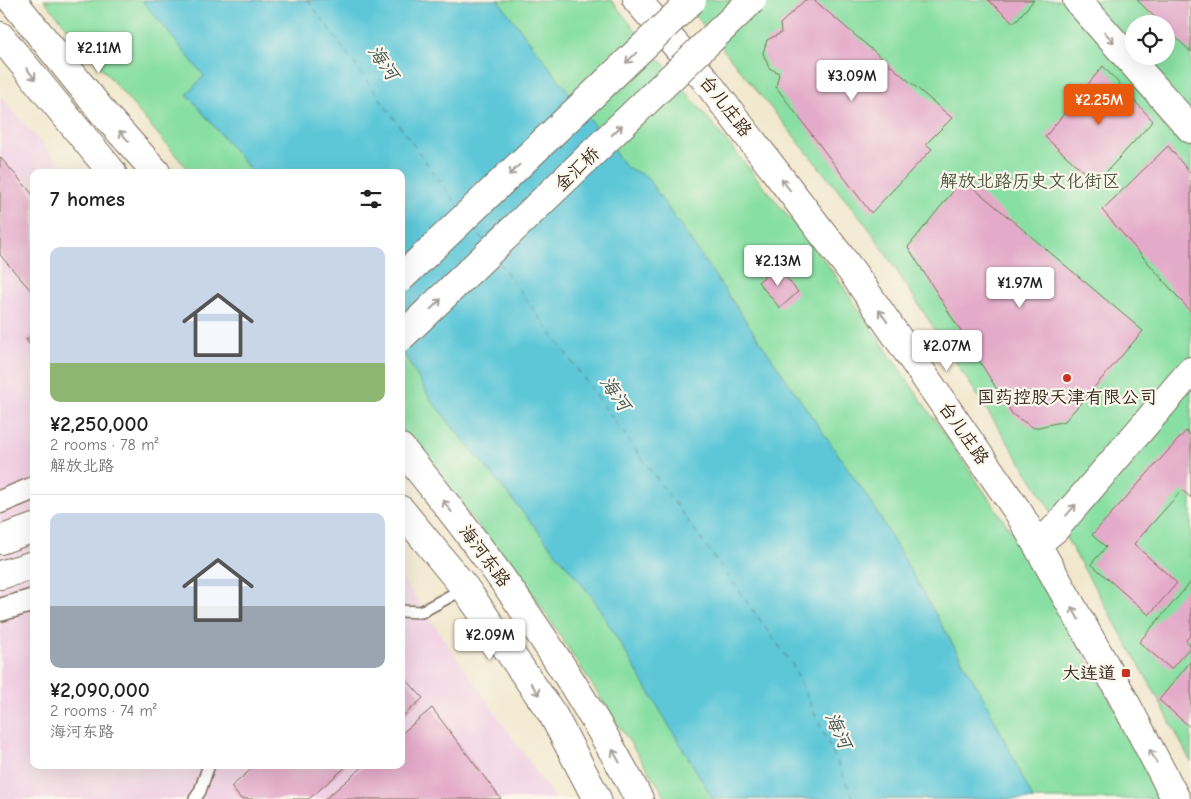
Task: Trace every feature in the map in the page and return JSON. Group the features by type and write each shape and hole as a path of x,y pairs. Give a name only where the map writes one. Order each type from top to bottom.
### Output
{"main road":[{"path":"12,0 105,115 153,169"},
{"name":"台儿庄路","path":"637,0 704,78 853,273 1019,513 1176,799"},
{"path":"405,274 692,0"},
{"name":"金汇桥","path":"405,334 752,0"},
{"path":"1077,0 1191,129"},
{"path":"0,36 110,169"},
{"path":"1037,544 1054,530 1191,371"},
{"name":"海河东路","path":"405,453 496,569 557,656 617,757 639,799"},
{"name":"海河东路","path":"405,515 465,588 553,715 598,799"},
{"path":"0,540 30,529"},
{"path":"0,575 30,566"}],"street":[{"path":"0,502 30,490"},
{"path":"0,610 30,601"}],"lane":[{"path":"405,611 421,612 465,588"},
{"path":"200,796 208,769"}],"shaded area":[{"path":"0,95 63,169 30,169 30,769 405,769 405,583 555,799 0,799"}],"green space":[{"path":"44,0 611,0 828,265 1029,557 1145,762 1162,799 667,799 530,590 405,436 405,169 187,169"},
{"name":"解放北路历史文化街区","path":"683,0 1191,0 1191,762 1153,689 1038,489 871,231"}],"water":[{"name":"海河","path":"142,0 498,0 626,167 646,176 873,505 987,704 1033,799 713,799 593,598 431,400 405,356 405,169 250,169 187,94 204,76"}],"building":[{"path":"805,0 814,0 952,118 926,144 932,149 871,213 776,87 779,73 769,68 763,53 767,40 781,33 780,24"},
{"path":"988,0 1034,0 1014,23"},
{"path":"1137,0 1191,0 1191,52 1175,37 1175,15 1153,15"},
{"path":"1103,66 1153,121 1096,183 1045,137"},
{"path":"1168,146 1191,174 1191,312 1102,210"},
{"path":"0,157 30,191 30,289 0,255"},
{"path":"963,179 1143,331 1065,421 1034,428 1013,415 908,247"},
{"path":"777,266 798,292 780,308 758,282"},
{"path":"1186,431 1191,436 1191,498 1182,490 1134,544 1177,583 1149,615 1091,564 1106,547 1092,535"},
{"path":"1191,582 1191,635 1186,640 1191,646 1171,669 1139,642"},
{"path":"1191,661 1191,728 1159,700"},
{"path":"405,678 423,698 405,714"},
{"path":"432,708 501,799 325,799 360,769 405,769 405,731"},
{"path":"251,769 343,769 309,799 241,799 231,787"}],"ferry route":[{"path":"308,0 458,206"},
{"path":"474,227 483,240"},
{"path":"499,262 792,664 854,799"}],"place":[{"name":"国药控股天津有限公司","path":"1067,378"},
{"name":"大连道","path":"1126,673"}]}
